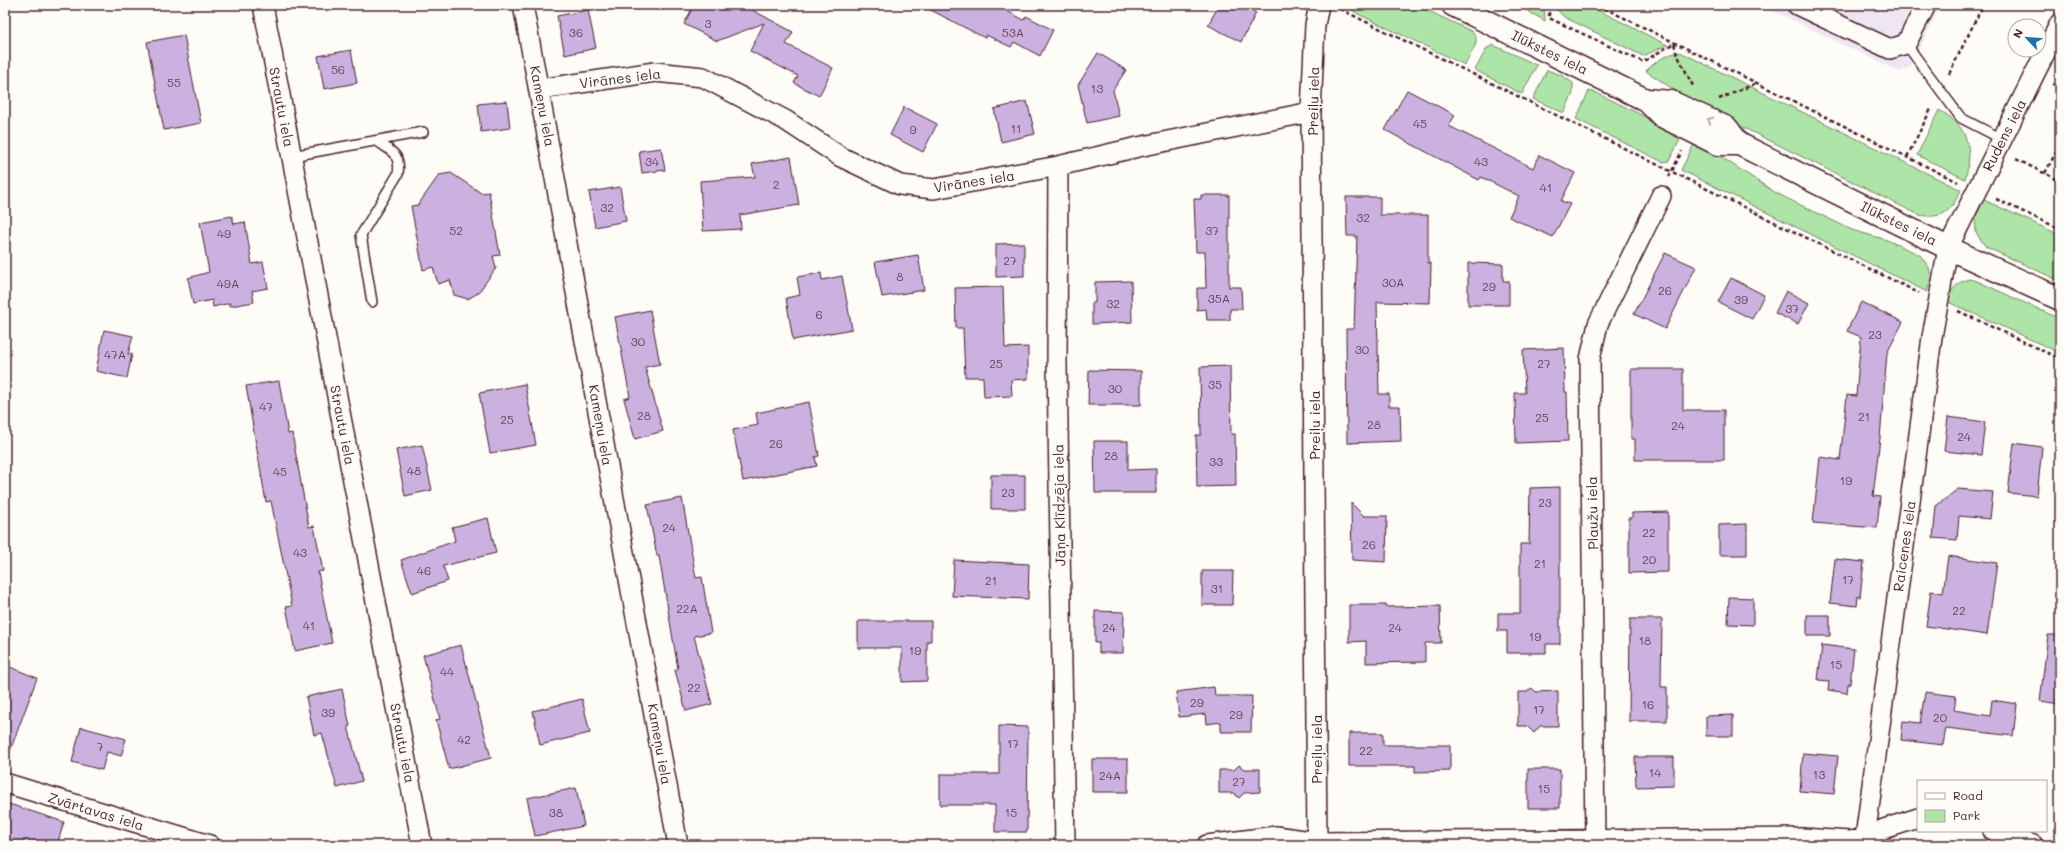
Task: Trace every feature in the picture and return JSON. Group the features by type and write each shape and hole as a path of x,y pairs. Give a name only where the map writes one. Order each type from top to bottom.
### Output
{"street":[{"name":"Strautu iela","path":"263,5 422,845"},
{"name":"Kameņu iela","path":"523,5 540,89 678,845"},
{"name":"Preiļu iela","path":"1317,843 1311,112 1315,25 1319,5"},
{"name":"Ilūkstes iela","path":"1453,5 1479,11 1646,100 1671,102 1727,128 1739,144 1948,248 2060,299"},
{"path":"1797,5 1890,49 1906,44 1926,5"},
{"name":"Rudens iela","path":"1948,248 2060,23"},
{"name":"Virānes iela","path":"540,89 655,72 703,77 785,120 840,157 900,185 934,189 946,188 1058,166 1138,147 1311,112"},
{"name":"Jāņa Klīdzēja iela","path":"1058,166 1057,364 1065,845"},
{"name":"Plaužu iela","path":"1595,843 1590,359 1598,324 1661,196"},
{"name":"Raicenes iela","path":"1865,841 1931,345 1948,248"},
{"name":"Zvārtavas iela","path":"5,783 210,845"},
{"path":"1207,845 1276,836 1317,843 1595,843 1802,838 1865,841 1884,829 1917,818"},
{"path":"1996,832 2033,845"}],"lane":[{"path":"1906,44 1961,118 1999,144"},
{"path":"292,156 424,132"},
{"path":"372,302 361,235 398,174 400,163 396,154 377,141"}],"path":[{"path":"1549,5 1549,18 1643,62 1674,43"},
{"path":"1598,5 1976,190 2060,229"},
{"path":"1338,8 1939,302 2060,359"},
{"path":"1674,43 1676,52 1696,93"},
{"path":"1717,100 1757,82"},
{"path":"1999,144 2045,174 2060,180"},
{"path":"2045,174 2060,145"}],"shaded area":[{"path":"1761,5 1941,5 1910,67 1900,72"}],"green space":[{"path":"1344,5 1416,5 1473,32 1476,37 1476,44 1465,65 1358,14"},
{"path":"1517,5 1544,5 1545,21"},
{"path":"1556,5 1588,5 1667,45 1643,56 1564,17 1559,12"},
{"path":"1493,45 1537,65 1522,94 1475,70 1487,48"},
{"path":"1680,52 1961,190 1950,209 1941,215 1919,215 1694,103 1646,71 1662,58 1670,54"},
{"path":"1547,70 1561,75 1573,83 1573,93 1564,113 1533,99"},
{"path":"1589,91 1597,93 1680,134 1680,140 1669,161 1663,162 1576,119"},
{"path":"1939,110 1957,123 1966,139 1969,158 1965,179 1917,155"},
{"path":"1695,144 1718,155 1776,193 1852,230 1887,240 1920,255 1929,267 1931,280 1927,292 1681,170"},
{"path":"1984,200 2060,235 2060,281 1986,247 1976,233 1975,218"},
{"path":"1969,279 1977,281 2060,319 2060,353 1946,301 1952,290 1958,284"}],"building":[{"path":"694,5 743,5 793,32 786,44 833,68 819,96 794,83 798,76 750,51 764,23 717,41 684,24"},
{"path":"921,5 996,5 1024,20 1026,16 1053,30 1040,56 1014,42 1011,47 986,35 985,38"},
{"path":"1219,5 1241,5 1256,13 1241,42 1208,25"},
{"path":"588,10 596,48 565,55 557,16"},
{"path":"184,35 201,123 164,130 147,42"},
{"path":"351,50 357,83 324,89 318,56"},
{"path":"1098,53 1126,70 1113,90 1119,116 1087,123 1078,85"},
{"path":"1407,90 1455,115 1449,126 1533,168 1539,155 1575,173 1561,201 1570,204 1553,237 1509,217 1519,196 1481,177 1479,180 1385,130"},
{"path":"507,101 510,128 481,132 478,104"},
{"path":"1027,101 1035,134 1001,142 994,109"},
{"path":"904,107 937,124 923,152 890,135"},
{"path":"661,148 665,170 642,173 639,151"},
{"path":"791,157 799,205 740,215 741,229 703,231 700,181 755,177 752,164"},
{"path":"451,173 481,193 489,192 500,255 493,256 496,268 478,293 468,299 454,295 450,280 438,284 433,267 423,270 411,206 418,205 439,175"},
{"path":"620,187 626,221 595,227 589,192"},
{"path":"1201,195 1229,195 1229,287 1241,287 1242,309 1230,309 1230,320 1207,320 1206,309 1197,310 1197,288 1206,288 1205,252 1196,252 1194,199 1201,199"},
{"path":"1346,197 1380,197 1380,215 1428,215 1428,263 1431,263 1430,303 1377,302 1379,394 1389,394 1389,406 1400,406 1401,441 1347,443 1346,329 1354,329 1357,236 1347,236"},
{"path":"232,216 234,224 245,222 252,264 263,262 268,288 252,291 254,302 230,306 230,303 213,307 212,300 193,304 188,278 209,272 200,222"},
{"path":"1024,243 1024,276 996,277 996,244"},
{"path":"1665,253 1696,267 1665,329 1634,314"},
{"path":"918,255 924,290 882,297 875,262"},
{"path":"1468,263 1503,264 1503,281 1509,281 1509,305 1468,305"},
{"path":"821,273 822,280 842,276 852,329 793,340 786,298 800,295 797,277"},
{"path":"1731,278 1764,295 1752,319 1718,302"},
{"path":"1131,281 1132,322 1092,324 1092,303 1095,303 1095,282"},
{"path":"1003,287 1005,348 1028,347 1028,379 1011,380 1012,396 984,397 983,377 965,377 963,328 956,328 955,288"},
{"path":"1786,291 1809,303 1798,324 1775,313"},
{"path":"1861,302 1903,322 1887,353 1880,438 1873,496 1880,497 1877,528 1813,523 1820,457 1840,460 1847,395 1856,396 1861,337 1847,331"},
{"path":"650,310 660,364 645,367 663,431 635,439 624,399 630,397 615,317"},
{"path":"104,330 133,336 128,354 132,354 127,378 96,371"},
{"path":"1564,348 1568,441 1516,443 1515,393 1525,393 1523,350"},
{"path":"1230,366 1231,434 1235,434 1236,486 1197,487 1196,435 1201,435 1200,367"},
{"path":"1631,369 1683,369 1683,410 1724,410 1724,460 1635,460 1635,439 1631,439"},
{"path":"1089,370 1141,371 1141,405 1088,405"},
{"path":"279,381 288,434 292,433 309,527 314,526 323,571 318,572 332,643 295,651 286,607 292,606 271,501 266,502 246,386"},
{"path":"525,384 536,445 490,453 479,393"},
{"path":"809,402 819,456 815,457 817,466 743,481 733,430 758,425 756,413"},
{"path":"1948,417 1985,422 1981,455 1944,451"},
{"path":"1094,441 1128,441 1128,470 1156,469 1156,493 1095,493"},
{"path":"2014,443 2042,447 2037,496 2008,493"},
{"path":"422,445 432,490 405,496 396,450"},
{"path":"991,475 1025,475 1025,509 991,509"},
{"path":"1560,487 1560,644 1546,644 1546,653 1507,653 1507,631 1498,631 1498,613 1520,613 1520,544 1529,544 1530,488"},
{"path":"1958,489 1993,492 1990,519 1959,516 1957,540 1933,538 1936,506"},
{"path":"682,498 696,578 702,577 711,633 694,636 712,704 686,711 675,670 678,669 659,556 657,556 647,505"},
{"path":"1351,503 1364,516 1387,516 1386,562 1352,560"},
{"path":"1668,512 1668,572 1629,573 1629,518 1632,518 1632,513"},
{"path":"488,518 496,553 443,566 448,581 412,593 401,560 455,541 452,527"},
{"path":"1747,524 1747,555 1719,555 1719,525"},
{"path":"1948,556 1997,563 1987,635 1926,626 1931,591 1943,593"},
{"path":"1835,559 1864,562 1860,597 1858,596 1857,606 1830,603"},
{"path":"954,560 1029,564 1028,599 952,596"},
{"path":"1202,571 1233,571 1232,605 1202,605"},
{"path":"1729,597 1753,598 1753,625 1728,624"},
{"path":"1349,605 1386,605 1386,607 1440,606 1441,643 1425,643 1425,662 1366,663 1366,641 1349,642"},
{"path":"1095,611 1124,612 1123,653 1099,653 1099,643 1095,643"},
{"path":"1807,615 1830,615 1830,636 1807,636"},
{"path":"1630,619 1662,619 1661,687 1667,687 1667,721 1629,721"},
{"path":"858,621 931,621 931,641 927,641 927,681 902,682 902,648 858,648"},
{"path":"2048,635 2060,635 2060,704 2040,701"},
{"path":"461,645 491,758 449,769 436,720 440,719 423,655"},
{"path":"1822,645 1854,649 1850,684 1848,684 1847,693 1828,690 1829,681 1818,680"},
{"path":"5,665 37,678 7,759 5,758"},
{"path":"1214,687 1215,696 1252,696 1251,732 1221,732 1221,722 1207,724 1206,714 1179,717 1176,692"},
{"path":"1532,688 1536,692 1558,691 1558,726 1540,726 1534,733 1527,726 1518,726 1518,692 1527,692"},
{"path":"342,689 350,726 348,726 362,781 337,788 322,733 314,735 306,697"},
{"path":"1925,692 1956,696 1954,710 1990,716 1992,700 2017,704 2013,736 1946,728 1943,745 1901,740 1903,721 1920,723"},
{"path":"582,699 590,733 540,745 533,711"},
{"path":"1733,715 1733,736 1706,736 1706,716"},
{"path":"999,726 1028,727 1027,832 995,832 995,805 940,805 940,774 999,774"},
{"path":"81,727 126,739 121,756 107,752 102,770 72,762"},
{"path":"1349,733 1383,733 1383,745 1450,745 1450,771 1415,772 1415,766 1349,766"},
{"path":"1803,753 1838,756 1834,794 1800,791"},
{"path":"1635,757 1674,757 1674,786 1636,787"},
{"path":"1092,759 1128,759 1128,792 1092,792"},
{"path":"1239,765 1244,769 1260,769 1260,792 1244,793 1239,798 1234,793 1219,793 1219,770 1234,770"},
{"path":"1528,769 1560,769 1560,808 1528,808"},
{"path":"576,788 584,826 535,836 527,798"},
{"path":"9,804 64,822 57,845 5,845 5,816"}]}
